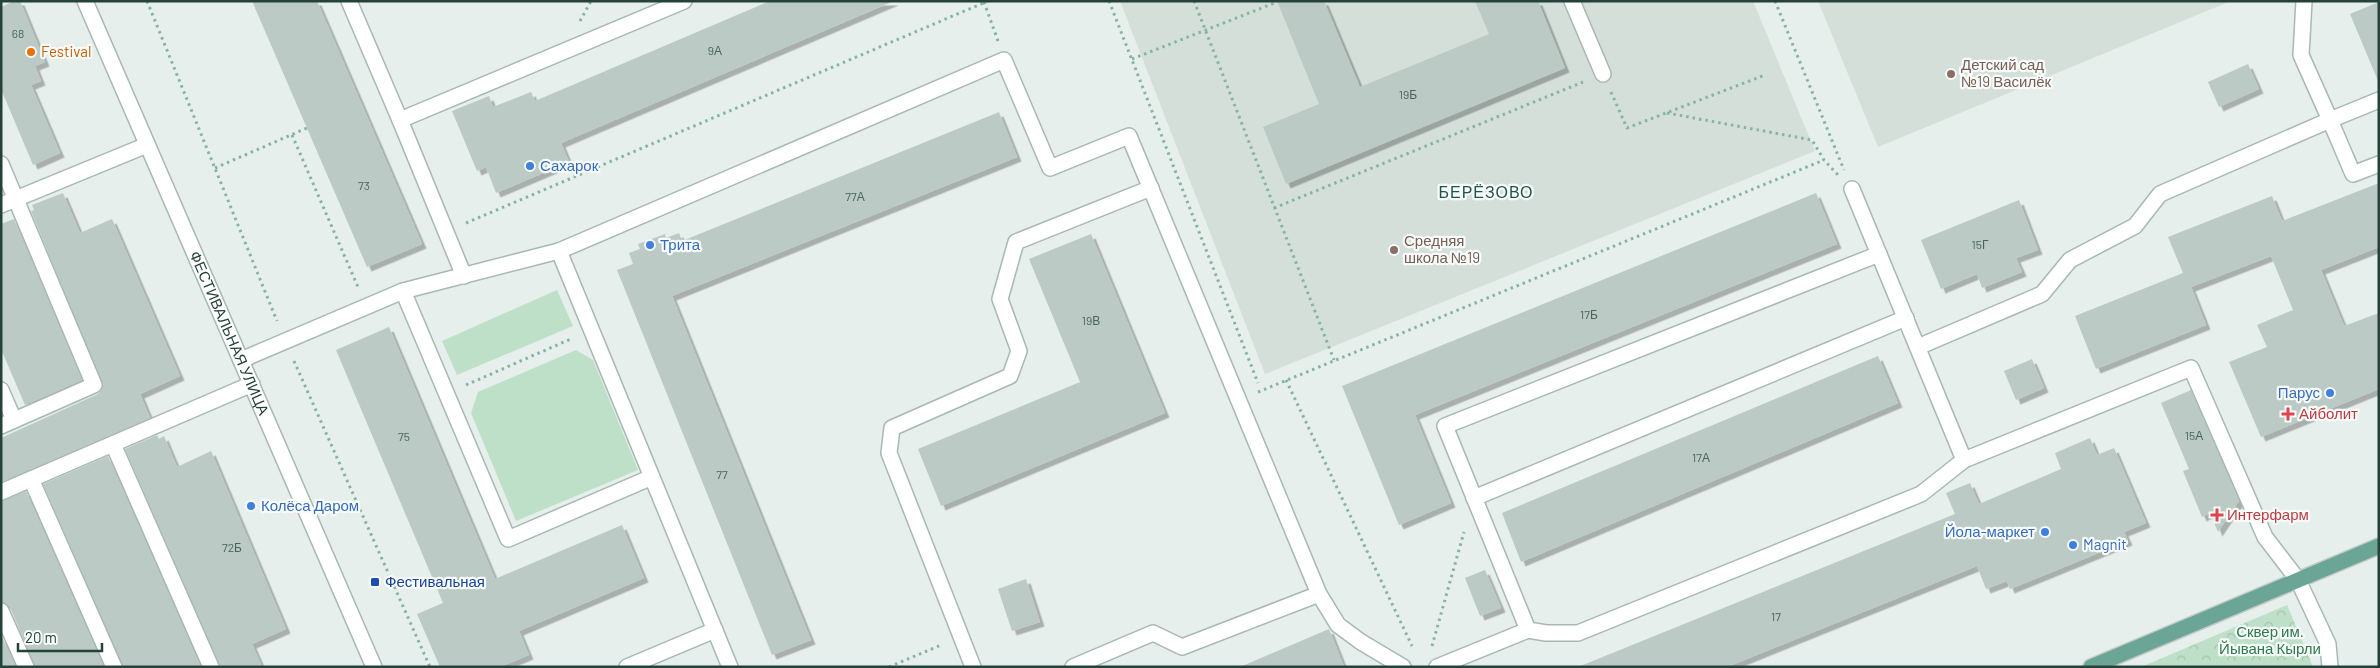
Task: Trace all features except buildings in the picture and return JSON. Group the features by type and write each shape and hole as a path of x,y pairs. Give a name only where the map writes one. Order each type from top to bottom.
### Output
{"main road":[{"path":"2091,667 2379,546"}],"street":[{"name":"ФЕСТИВАЛЬНАЯ УЛИЦА","path":"85,1 252,384 371,666"},
{"path":"349,1 464,276"},
{"path":"400,120 684,1"},
{"path":"1572,1 1603,74"},
{"path":"2304,1 2301,55 2353,174 2379,164"},
{"path":"241,360 403,291 559,251 1004,60 1050,168 1129,136 1319,594 1338,625 1361,642 1403,667"},
{"path":"1918,347 2042,294 2070,260 2135,226 2160,194 2379,100"},
{"path":"1,206 147,145"},
{"path":"1,164 94,385 8,423 1,390"},
{"path":"973,667 889,453 892,428 1010,376 1019,351 1000,299 1016,242 1151,188"},
{"path":"1852,189 1964,460"},
{"path":"559,251 730,667"},
{"path":"1528,630 1446,426 1879,254"},
{"path":"403,291 508,538 652,477"},
{"path":"1474,498 1906,318"},
{"path":"1437,667 1528,630 1546,633 1578,633 1921,494 1964,460 2192,368 2265,538 2298,580 2328,644 2330,667"},
{"path":"1,492 252,384"},
{"path":"113,444 211,667"},
{"path":"31,479 114,667"},
{"path":"1072,667 1154,633 1182,647 1319,594"},
{"path":"1,611 26,667"},
{"path":"627,667 715,630"}],"path":[{"path":"147,1 285,340 430,667"},
{"path":"1109,1 1260,390"},
{"path":"1194,1 1334,360"},
{"path":"1775,1 1852,189"},
{"path":"446,232 986,2 1004,60"},
{"path":"1132,59 1277,2"},
{"path":"1274,208 1603,74 1627,128 1765,75"},
{"path":"1666,113 1812,140 1824,160 1852,189"},
{"path":"215,168 307,128"},
{"path":"292,135 367,306"},
{"path":"1238,399 1824,160"},
{"path":"447,394 592,330"},
{"path":"1286,380 1414,649"},
{"path":"1431,648 1474,498"},
{"path":"889,667 960,637"}],"shaded area":[{"name":"Средняя школа №19","path":"1120,1 1753,1 1815,151 1265,374"},
{"name":"Детский сад №19 Василёк","path":"1818,1 2231,1 1878,147"}],"green space":[{"path":"557,290 573,326 457,375 442,341"},
{"path":"576,350 593,360 638,470 516,521 471,413 478,392"},
{"name":"Сквер им. Йывана Кырли","path":"2287,605 2313,667 2141,667"}],"place":[{"name":"Festival","path":"31,52"},
{"name":"Детский сад №19 Василёк","path":"1951,74"},
{"name":"Сахарок","path":"530,166"},
{"name":"Трита","path":"650,245"},
{"name":"Средняя школа №19","path":"1394,250"},
{"name":"Парус","path":"2330,393"},
{"name":"Айболит","path":"2288,414"},
{"name":"Колёса Даром","path":"251,506"},
{"name":"Интерфарм","path":"2217,515"},
{"name":"Йола-маркет","path":"2045,532"},
{"name":"Magnit","path":"2073,545"},
{"name":"Фестивальная","path":"375,582"}],"district":[{"name":"БЕРЁЗОВО","path":"1486,192"}]}
